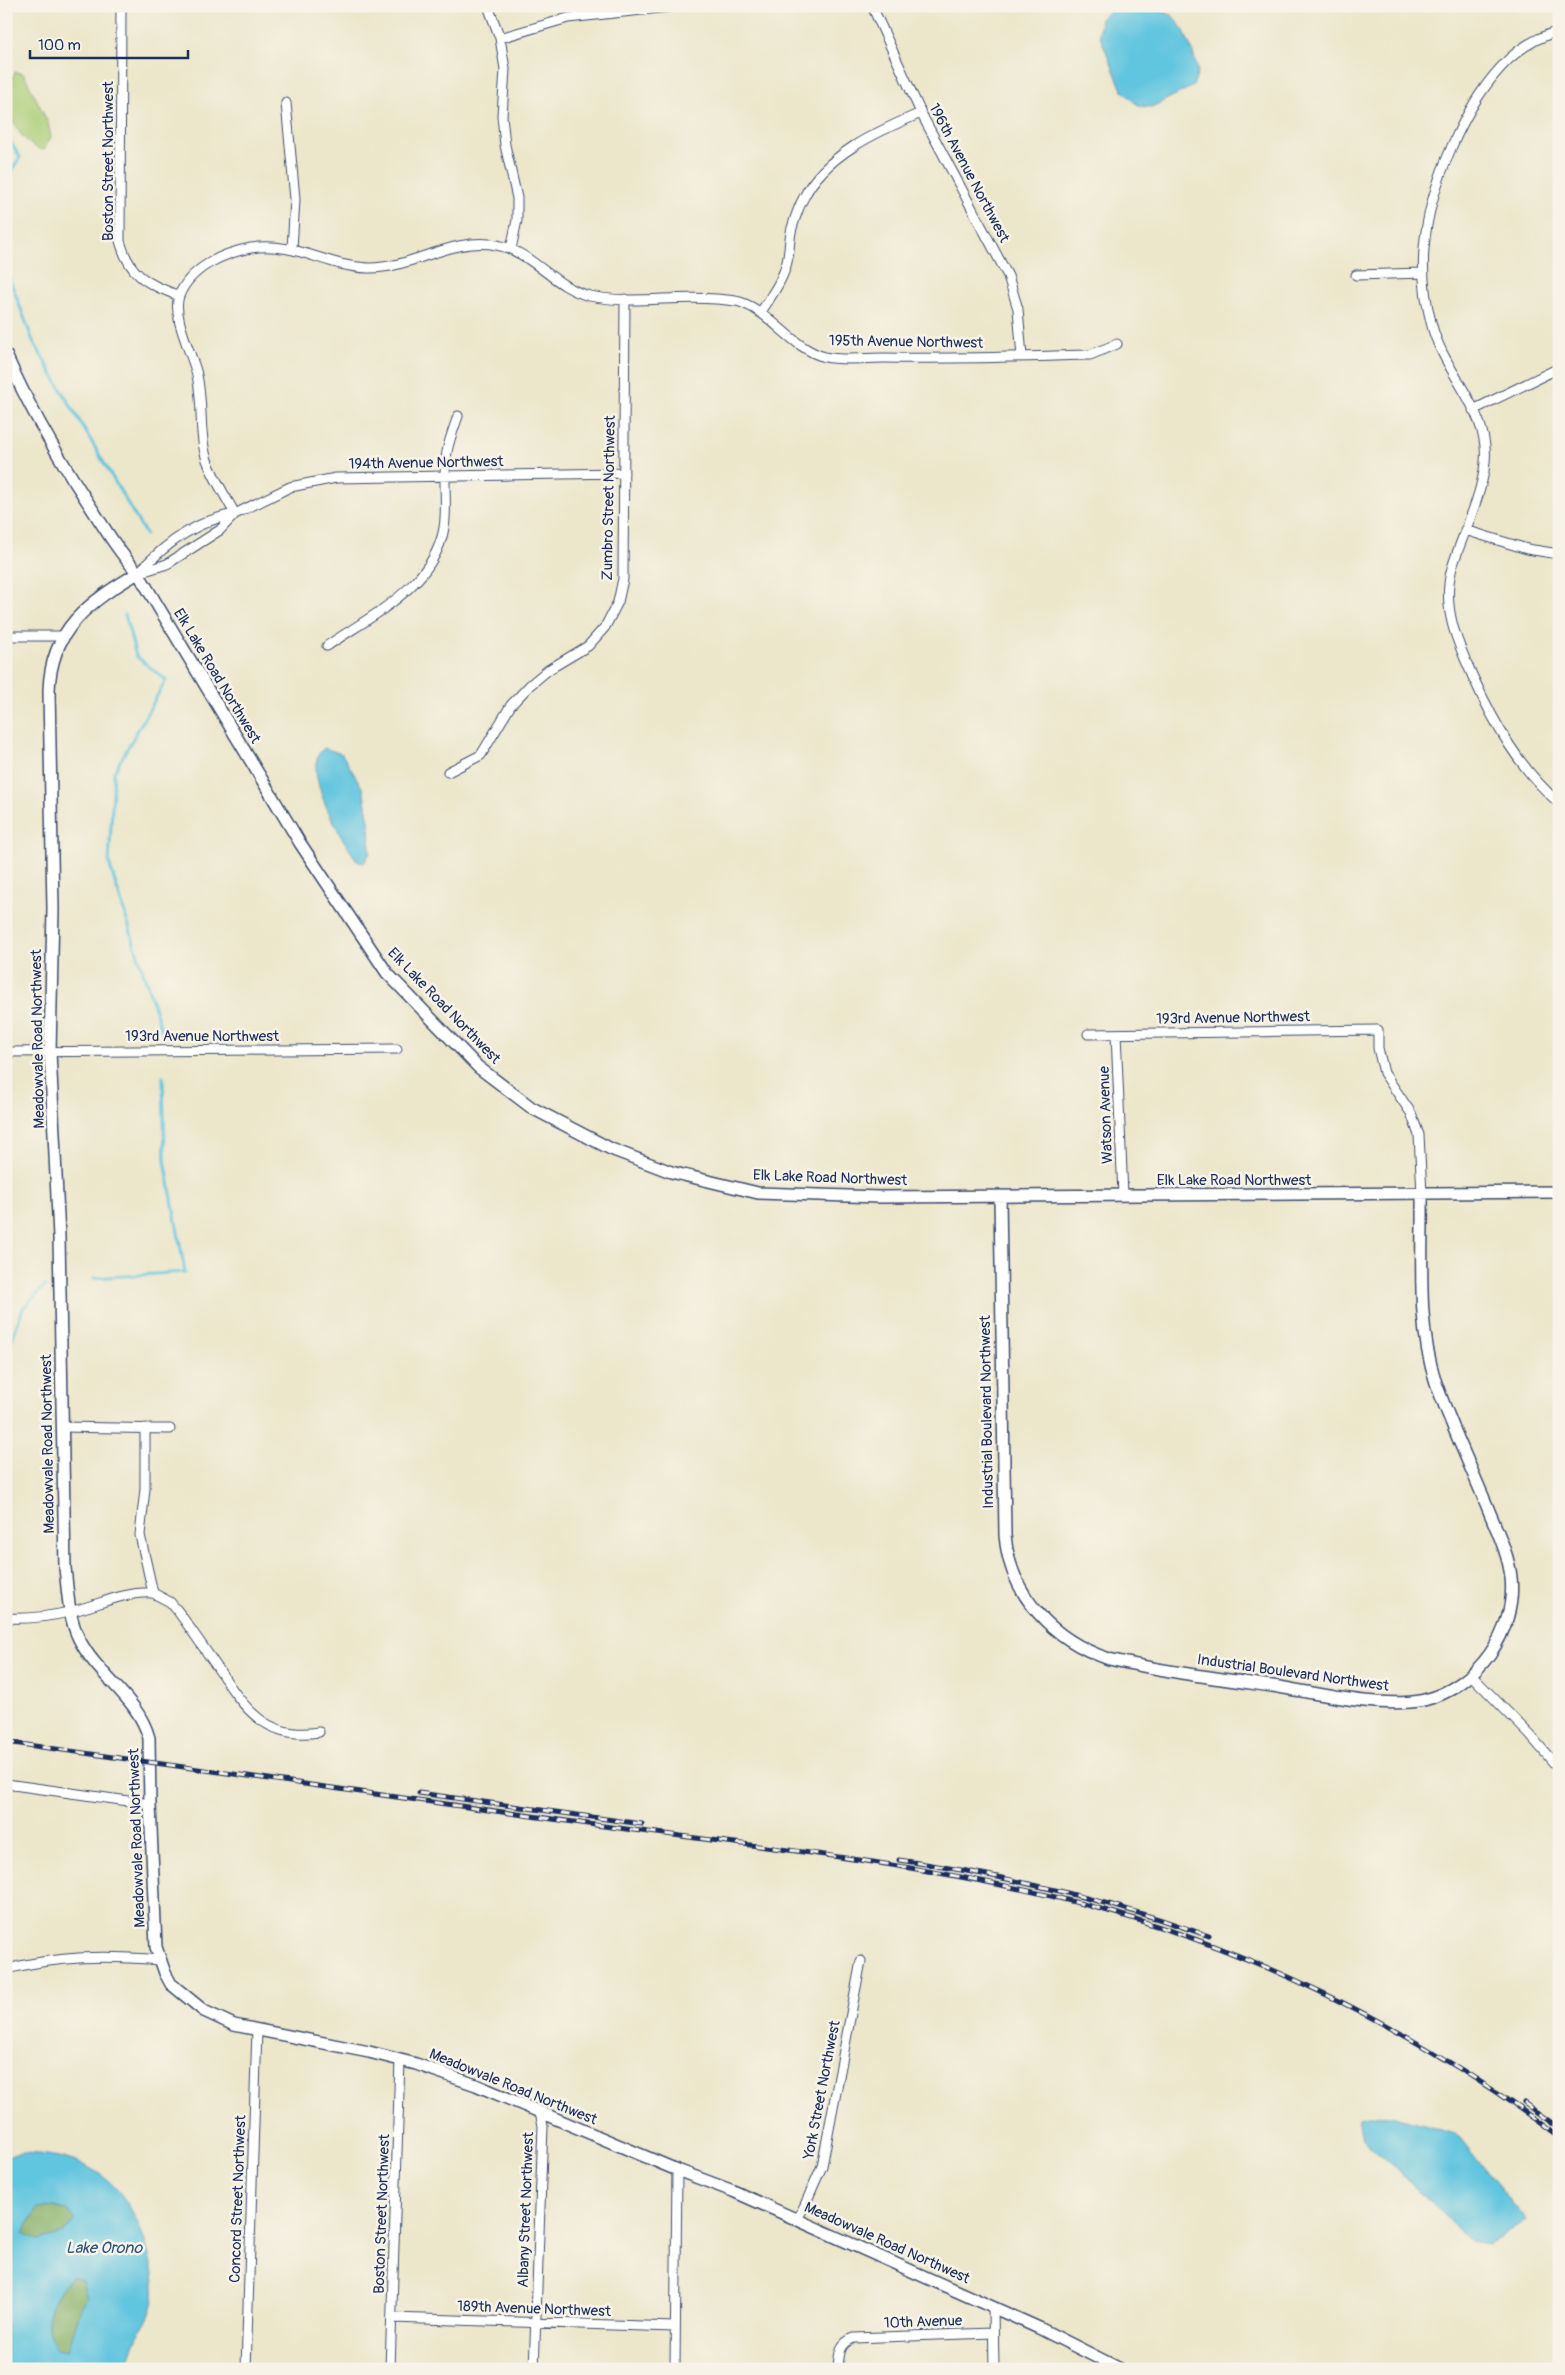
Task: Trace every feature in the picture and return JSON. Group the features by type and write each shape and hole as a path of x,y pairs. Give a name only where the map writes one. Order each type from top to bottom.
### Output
{"street":[{"name":"Boston Street Northwest","path":"121,6 120,241 123,253 140,278 179,296"},
{"path":"488,6 500,38 505,69 502,116 505,145 516,198 517,220 512,249"},
{"path":"500,38 568,18 678,6"},
{"name":"196th Avenue Northwest","path":"872,6 921,112 1008,276 1018,309 1022,357"},
{"path":"1559,31 1535,41 1509,59 1485,88 1475,105 1448,157 1435,193 1427,229 1423,273 1432,328 1445,359 1473,410 1482,432 1485,461 1483,476 1449,581 1449,607 1455,636 1500,733 1534,779 1559,803"},
{"path":"286,103 295,199 292,249"},
{"path":"761,312 778,285 787,263 791,230 803,198 824,170 850,150 887,127 921,112"},
{"name":"195th Avenue Northwest","path":"179,296 195,273 226,255 261,247 292,249 344,266 368,268 406,263 467,244 489,243 512,249 571,290 594,297 701,298 739,302 761,312 794,342 826,357 1090,355 1117,344"},
{"path":"1356,275 1423,273"},
{"path":"179,296 178,313 201,393 203,439 207,460 235,514"},
{"name":"Zumbro Street Northwest","path":"448,772 481,755 512,705 548,670 588,646 605,626 618,602 623,579 626,298"},
{"name":"Elk Lake Road Northwest","path":"6,355 33,414 56,453 120,552 138,573 300,843 387,973 478,1067 532,1108 611,1149 641,1161 671,1172 758,1193 879,1197 1559,1192"},
{"path":"1473,410 1559,368"},
{"path":"327,646 404,593 432,564 440,545 444,526 446,453 458,416"},
{"name":"194th Avenue Northwest","path":"138,573 160,550 213,518 235,514 290,488 313,481 336,478 624,473"},
{"name":"194th Avenue Northwest","path":"138,573 167,564 220,530 235,514"},
{"path":"1465,530 1512,545 1559,554"},
{"name":"Meadowvale Road Northwest","path":"138,573 112,588 89,607 62,636 51,665 53,909 50,1052 59,1237 65,1568 69,1612 86,1650 135,1706 146,1727 151,1755 150,1804 155,1938 160,1960 171,1984 204,2011 234,2025 310,2039 400,2060 476,2085 797,2219 992,2307 1120,2369"},
{"path":"6,636 62,636"},
{"name":"193rd Avenue Northwest","path":"1088,1034 1378,1030 1378,1048 1384,1073 1411,1113 1420,1135 1422,1194"},
{"name":"Watson Avenue","path":"1116,1034 1123,1195"},
{"name":"193rd Avenue Northwest","path":"6,1052 397,1049"},
{"name":"Industrial Boulevard Northwest","path":"1000,1196 1006,1545 1016,1581 1036,1612 1048,1625 1076,1646 1109,1659 1365,1700 1407,1702 1424,1700 1455,1687 1471,1675 1490,1654 1509,1610 1511,1577 1504,1546 1452,1423 1431,1364 1423,1304 1422,1194"},
{"path":"62,1427 170,1429"},
{"path":"144,1428 145,1489 140,1535 153,1594"},
{"path":"6,1618 32,1619 69,1612 126,1595 153,1594 170,1602 178,1610 240,1700 260,1721 272,1728 295,1734 319,1732"},
{"path":"1471,1675 1530,1735 1559,1769"},
{"path":"6,1784 150,1804"},
{"path":"6,1969 42,1960 88,1956 160,1960"},
{"name":"York Street Northwest","path":"797,2219 822,2166 861,1961"},
{"name":"Concord Street Northwest","path":"246,2369 257,2030"},
{"name":"Boston Street Northwest","path":"390,2369 400,2060"},
{"name":"Albany Street Northwest","path":"534,2369 543,2126 540,2113"},
{"path":"675,2369 677,2170"},
{"path":"992,2307 994,2369"},
{"name":"189th Avenue Northwest","path":"392,2318 675,2327"},
{"name":"10th Avenue","path":"838,2369 839,2352 842,2346 846,2341 854,2338 993,2333"}],"green space":[{"path":"15,72 24,74 48,123 51,137 44,150 31,145 26,140 16,127 9,113 6,103 7,94"},
{"path":"54,2206 68,2210 74,2221 63,2233 38,2240 23,2233 38,2208"},
{"path":"72,2276 82,2281 87,2297 81,2308 68,2351 56,2349 48,2330 48,2322 54,2301"}],"water":[{"path":"1132,8 1157,10 1172,15 1184,31 1198,72 1193,86 1152,107 1140,106 1122,90 1099,34 1101,19 1111,10"},
{"path":"324,748 342,754 363,789 369,821 370,853 364,863 358,862 343,838 319,788 316,772 317,758"},
{"path":"1369,2115 1392,2116 1452,2133 1459,2137 1526,2220 1488,2244 1469,2241 1434,2204 1363,2139 1359,2117"},
{"name":"Lake Orono","path":"22,2153 47,2155 88,2167 105,2178 119,2191 130,2208 140,2228 148,2252 153,2273 154,2295 152,2309 136,2340 127,2369 6,2369 6,2156","holes":["54,2206 68,2210 74,2221 63,2233 38,2240 23,2233 38,2208","72,2276 82,2281 87,2297 81,2308 68,2351 56,2349 48,2330 48,2322 54,2300"]}],"waterway":[{"path":"6,135 20,157 6,181"},
{"path":"6,269 33,341 146,535"},
{"path":"125,615 136,656 166,680 114,772 109,863 163,1035"},
{"path":"94,1278 185,1272 165,1160 163,1077"},
{"path":"6,1356 23,1308 45,1286"}],"railway":[{"path":"6,1742 588,1824 881,1863 997,1884 1055,1897 1123,1915 1189,1937 1255,1962 1319,1991 1382,2023 1443,2058 1502,2096 1559,2137"},
{"path":"419,1793 642,1824"},
{"path":"899,1860 978,1873 1056,1890 1133,1911 1209,1936"},
{"path":"1524,2103 1559,2128"}]}
